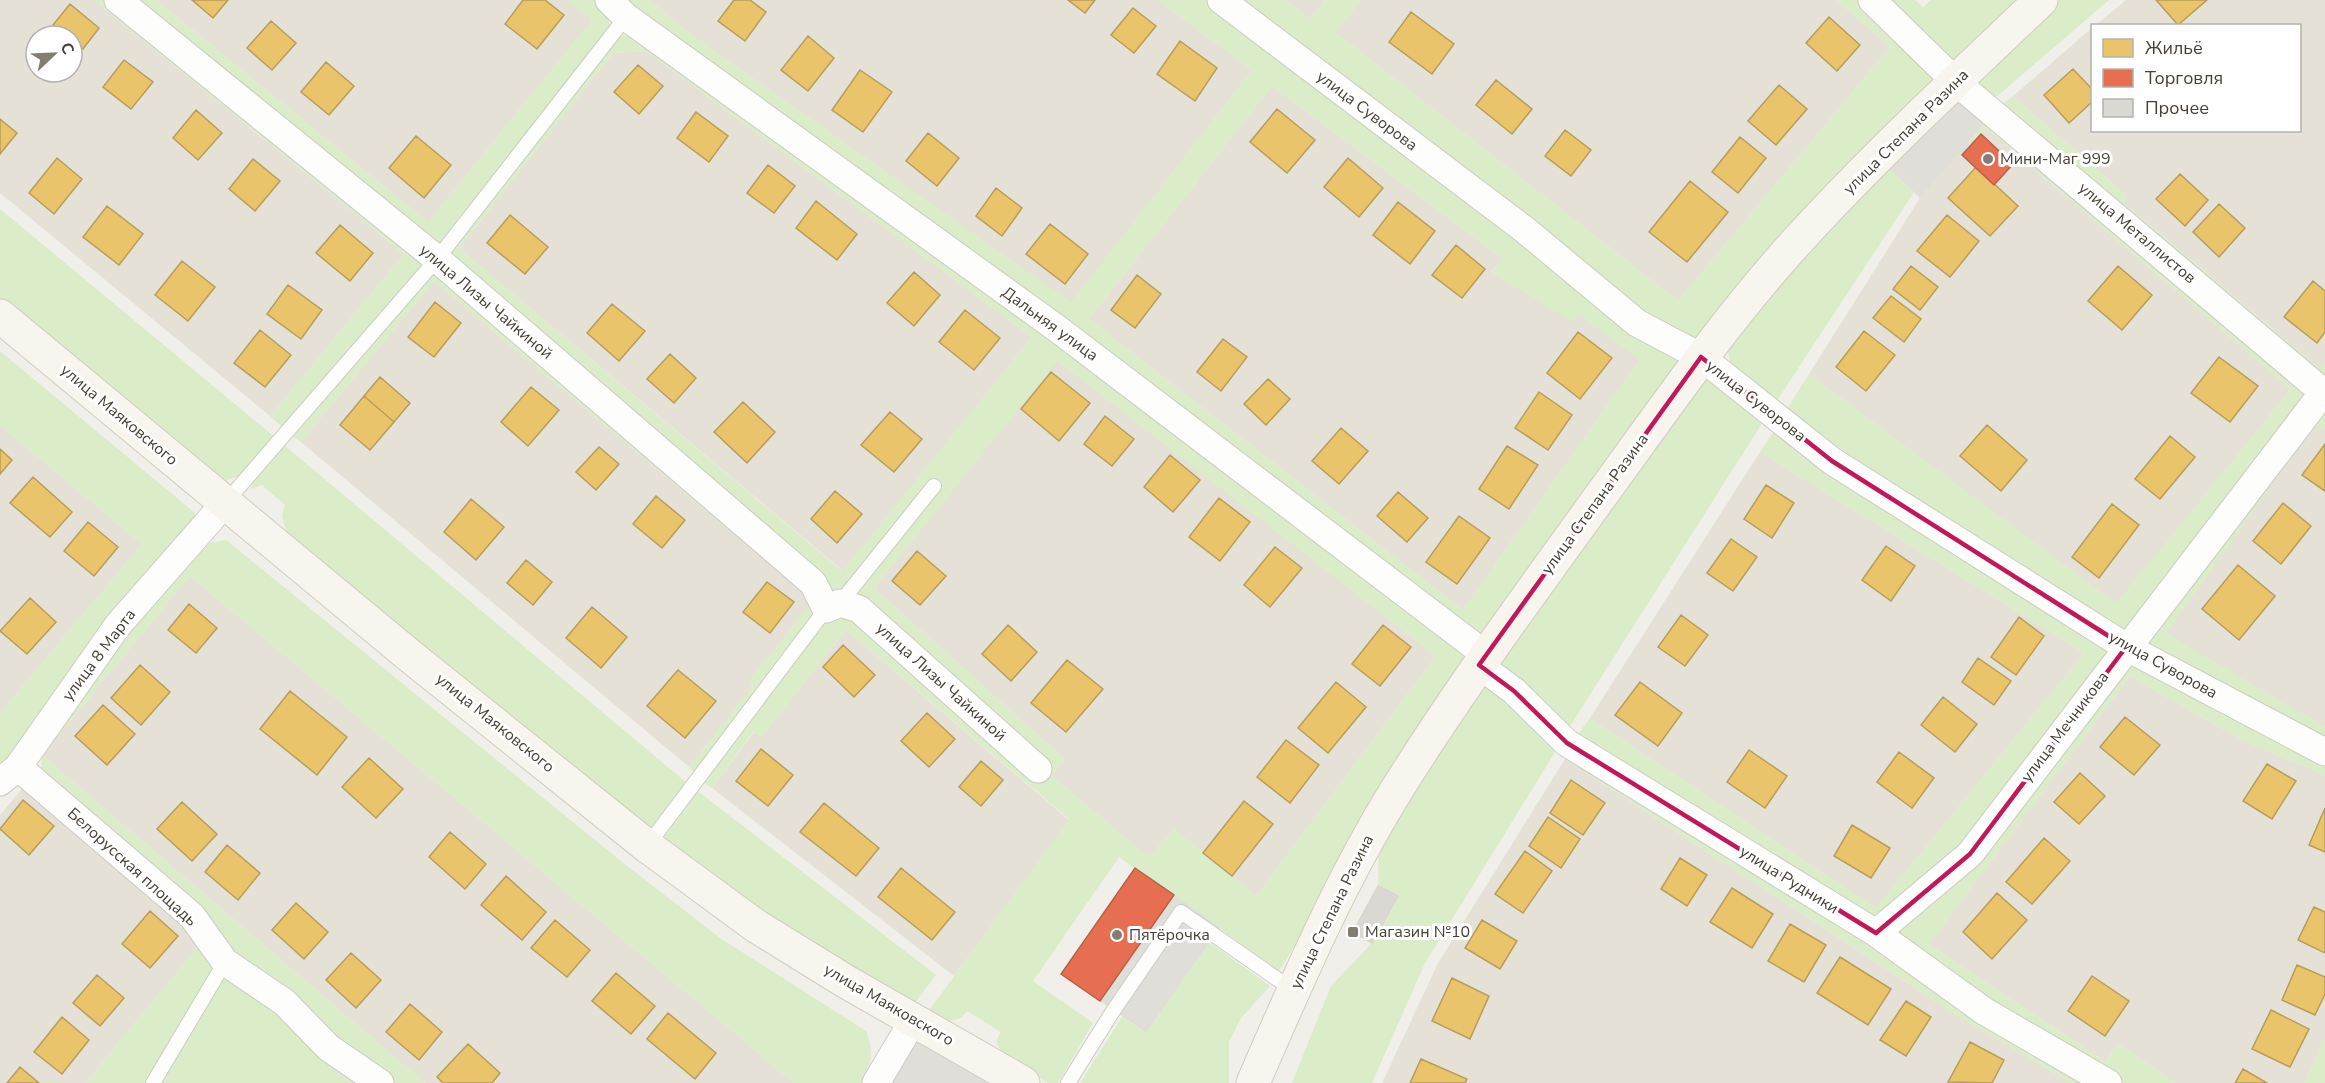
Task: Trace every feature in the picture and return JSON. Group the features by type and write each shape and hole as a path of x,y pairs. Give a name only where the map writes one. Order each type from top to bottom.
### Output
{"main road":[{"name":"улица Степана Разина","path":"1253,1083 1293,990 1371,832 1483,660 1701,357 1798,241 1878,155 2041,0"},
{"name":"улица Маяковского","path":"0,316 225,503 647,846 756,926 845,981 1023,1083"}],"street":[{"name":"улица Лизы Чайкиной","path":"118,0 437,259 813,583 833,606 859,609 1038,769"},
{"name":"улица Суворова","path":"1221,0 1525,230 1637,323 1701,357 1832,461 2126,647 2325,752"},
{"name":"улица Металлистов","path":"1872,0 1956,82 2324,392"},
{"name":"Дальняя улица","path":"618,8 1059,330 1483,660"},
{"name":"улица Мечникова","path":"1876,933 1970,854 2126,647 2324,392"},
{"name":"улица 8 Марта","path":"6,775 117,625 225,503"},
{"name":"улица Рудники","path":"1483,660 1568,743 1876,933 1984,1011 2108,1083"},
{"name":"Белорусская площадь","path":"6,775 192,916 225,962 284,1002 329,1048 380,1083"},
{"path":"876,1083 914,1019"}],"lane":[{"path":"225,503 437,259 618,8"},
{"path":"647,846 833,606 934,486"},
{"path":"1068,1083 1113,1011 1181,912 1293,990"},
{"path":"153,1083 225,962"}],"highlighted area":[{"path":"1701,357 1832,461 2126,647 1970,854 1876,933 1567,743 1514,691 1479,665"}],"shaded area":[{"path":"0,0 94,0 404,254 270,416 0,193"},
{"path":"156,0 566,0 593,19 428,222"},
{"path":"650,0 1158,0 1252,70 1071,303 689,33"},
{"path":"1286,0 1325,0 1310,19"},
{"path":"1361,0 1836,0 1890,47 1678,301 1335,32"},
{"path":"2126,0 2325,0 2325,363 2320,369 2123,202 2127,196 2013,96 2091,29 2091,132 2301,132 2301,24 2097,24"},
{"path":"646,51 1032,337 843,571 459,248 613,53"},
{"path":"1272,86 1503,259 1491,272 1578,314 1640,359 1463,610 1089,319"},
{"path":"1956,97 1990,118 1968,142 1971,146 1962,155 1959,153 1920,198 1885,164"},
{"path":"1987,129 2291,389 2116,604 1809,374 1920,198 1959,152 1963,155"},
{"path":"434,281 813,601 749,681 753,686 689,767 301,442"},
{"path":"1057,360 1436,656 1256,896 1174,829 1149,858 1051,775 1065,759 874,588"},
{"path":"2315,423 2325,430 2325,727 2165,634"},
{"path":"0,425 142,544 0,713"},
{"path":"1760,452 2084,653 1876,908 1590,718"},
{"path":"190,576 794,1083 425,1083 42,755"},
{"path":"846,630 1069,820 954,976 712,788 754,732 762,736"},
{"path":"2130,676 2245,742 2325,775 2325,1039 2304,1083 2175,1083 2118,1043 2105,1062 1929,944"},
{"path":"1565,759 1956,1015 2071,1083 1382,1083 1438,963"},
{"path":"25,785 202,942 85,1083 0,1083 0,815"},
{"path":"1174,895 1220,927 1146,1033 1100,1001"},
{"path":"917,1039 992,1083 892,1083"}],"green space":[{"path":"94,0 109,0 428,260 283,428 270,416 404,254"},
{"path":"128,0 156,0 428,222 592,20 566,0 600,0 608,8 610,27 435,248"},
{"path":"619,0 650,0 689,33 1071,302 1252,70 1158,0 1206,0 1684,361 1488,633 1471,634","holes":["1272,86 1503,259 1491,273 1571,321 1578,315 1640,359 1463,610 1089,319"]},
{"path":"1233,0 1286,0 1310,19 1325,0 1361,0 1335,32 1678,301 1890,47 1836,0 1862,0 1936,72 1937,83 1695,346 1639,316"},
{"path":"1882,0 1915,0 1923,7 1931,0 2023,0 1960,60 1946,62"},
{"path":"2058,0 2109,0 1994,99 1976,78"},
{"path":"637,32 1043,324 1472,659 1279,971 1119,857 1033,981 1093,1023 1058,1083 1048,1083 1003,1056 996,1041 1001,1032 967,1011 961,1018 946,1022 928,1012 1069,819 846,630 762,736 753,732 712,788 702,782 839,596 446,257 618,37","holes":["646,51 1032,337 842,571 459,248 613,53","1057,361 1436,656 1256,896 1174,828 1148,857 1051,775 1065,759 874,588"]},
{"path":"2013,96 2128,197 2124,203 2320,369 2325,363 2325,381 2000,106"},
{"path":"1990,118 2311,389 2129,633 1837,452 1787,409 1809,374 2116,603 2291,389 1987,129 1971,146 1968,142"},
{"path":"1885,164 1914,192 1776,402 1730,362 1727,345"},
{"path":"0,209 276,438 244,474 219,483 0,299"},
{"path":"438,269 809,586 819,608 695,774 689,767 753,686 748,681 813,601 434,281 301,442 293,437"},
{"path":"0,351 195,513 195,527 12,761 0,767 0,713 142,544 0,425"},
{"path":"1699,379 1717,381 1766,417 1567,731 1506,671 1498,657"},
{"path":"2325,403 2325,430 2315,424 2166,633 2325,727 2325,744 2144,648"},
{"path":"1778,425 2112,646 1964,847 1874,923 1575,738 1590,718 1876,908 2084,653 1760,452"},
{"path":"284,445 688,784 659,823 646,829 288,540 282,515 285,505 262,485 251,489 253,482"},
{"path":"226,540 622,862 720,938 866,1031 871,1051 868,1070 861,1083 794,1083 190,576 42,755 123,635 210,543"},
{"path":"2125,662 2325,762 2325,775 2245,742 2130,676 1929,944 2105,1062 2118,1043 2175,1083 2124,1083 1986,1005 1892,934"},
{"path":"1482,682 1560,744 1425,963 1372,1083 1292,1083 1331,986 1372,943 1397,897 1378,886 1379,841"},
{"path":"1570,750 2096,1083 2071,1083 1956,1015 1565,759"},
{"path":"42,755 425,1083 396,1083 336,1040 233,956 41,775"},
{"path":"695,789 936,975 914,1004 799,941 663,842 666,829"},
{"path":"202,942 365,1083 85,1083"},
{"path":"1209,942 1270,986 1241,1018 1229,1042 1229,1083 1080,1083 1122,1017 1146,1033"},
{"path":"2325,1039 2325,1083 2304,1083"}],"building: Жильё":[{"path":"192,0 228,0 213,18"},
{"path":"523,0 545,0 564,15 537,49 505,24"},
{"path":"734,0 750,0 766,12 745,41 718,21"},
{"path":"1068,0 1095,0 1085,13"},
{"path":"2156,0 2207,0 2179,24"},
{"path":"70,4 99,28 84,48 84,24 54,24"},
{"path":"1133,8 1156,26 1134,53 1111,35"},
{"path":"1411,12 1454,44 1432,74 1389,42"},
{"path":"1829,17 1860,45 1837,71 1806,43"},
{"path":"271,21 296,43 272,70 247,48"},
{"path":"808,36 834,58 808,91 781,70"},
{"path":"1180,41 1217,68 1195,101 1157,74"},
{"path":"124,60 153,82 131,109 103,87"},
{"path":"326,62 354,86 329,115 301,92"},
{"path":"638,65 663,86 639,114 614,92"},
{"path":"2073,69 2091,88 2091,103 2069,123 2044,95"},
{"path":"860,70 892,92 863,132 832,110"},
{"path":"1496,80 1532,109 1512,134 1476,105"},
{"path":"1779,85 1807,109 1776,145 1748,121"},
{"path":"1277,109 1315,140 1287,173 1250,142"},
{"path":"196,110 222,133 198,160 173,138"},
{"path":"696,112 728,136 709,162 677,138"},
{"path":"0,119 17,133 0,154"},
{"path":"1565,130 1591,150 1571,176 1545,156"},
{"path":"928,133 959,158 937,186 906,161"},
{"path":"416,136 451,165 424,198 389,168"},
{"path":"1740,137 1766,158 1738,193 1712,172"},
{"path":"57,158 82,179 54,214 29,193"},
{"path":"1348,158 1383,188 1359,217 1324,187"},
{"path":"253,159 280,181 255,211 229,189"},
{"path":"768,165 795,186 774,213 747,193"},
{"path":"1976,167 2018,206 1990,236 1948,198"},
{"path":"2180,174 2208,200 2185,226 2156,199"},
{"path":"1690,181 1728,212 1687,262 1649,232"},
{"path":"996,188 1022,208 1002,236 976,216"},
{"path":"816,201 857,234 837,260 796,228"},
{"path":"1398,202 1435,231 1410,264 1373,235"},
{"path":"2219,204 2245,228 2219,257 2193,232"},
{"path":"107,206 143,234 119,265 83,237"},
{"path":"510,215 548,247 525,274 487,243"},
{"path":"1947,215 1979,241 1950,277 1917,251"},
{"path":"1050,224 1088,254 1065,284 1026,254"},
{"path":"340,225 373,253 350,281 316,253"},
{"path":"1456,245 1485,269 1462,298 1432,275"},
{"path":"182,261 215,287 188,321 155,295"},
{"path":"1911,266 1938,287 1920,310 1893,289"},
{"path":"2118,266 2152,295 2122,330 2088,301"},
{"path":"914,272 940,295 914,326 887,303"},
{"path":"1137,275 1161,294 1135,328 1111,310"},
{"path":"2313,281 2325,291 2325,332 2317,343 2284,317"},
{"path":"288,285 322,310 301,339 267,314"},
{"path":"1891,296 1921,319 1904,342 1873,318"},
{"path":"435,302 461,323 434,357 408,337"},
{"path":"612,304 645,331 619,361 587,333"},
{"path":"965,310 1000,338 974,370 939,342"},
{"path":"260,330 291,355 265,387 234,363"},
{"path":"1864,331 1895,355 1866,391 1836,367"},
{"path":"1578,332 1612,358 1580,399 1547,373"},
{"path":"1223,339 1247,357 1221,391 1197,372"},
{"path":"670,354 696,378 674,403 647,379"},
{"path":"2219,357 2258,386 2230,422 2191,393"},
{"path":"1051,372 1090,403 1059,441 1021,409"},
{"path":"380,377 410,403 394,422 364,396"},
{"path":"1268,379 1290,399 1266,425 1244,404"},
{"path":"531,387 559,410 528,446 501,422"},
{"path":"1539,392 1572,415 1548,450 1515,428"},
{"path":"364,396 394,422 370,450 340,425"},
{"path":"743,402 775,432 747,463 714,432"},
{"path":"890,412 922,439 894,472 861,445"},
{"path":"1105,416 1134,439 1112,466 1084,444"},
{"path":"1987,425 2027,460 2001,491 1960,456"},
{"path":"1341,428 1368,451 1339,484 1312,461"},
{"path":"2170,436 2195,457 2160,499 2135,479"},
{"path":"2325,444 2325,491 2302,475"},
{"path":"1507,446 1538,465 1509,509 1479,489"},
{"path":"599,447 619,464 596,490 576,472"},
{"path":"0,449 12,460 0,474"},
{"path":"1170,455 1200,480 1173,512 1144,487"},
{"path":"33,477 72,512 50,537 10,503"},
{"path":"1766,485 1794,503 1772,538 1744,519"},
{"path":"835,491 862,514 837,543 811,519"},
{"path":"1398,492 1428,518 1407,542 1377,516"},
{"path":"656,496 685,520 662,548 633,524"},
{"path":"1219,498 1250,522 1220,561 1189,537"},
{"path":"471,499 504,527 476,560 444,532"},
{"path":"2283,503 2311,526 2281,564 2253,541"},
{"path":"2112,504 2139,525 2099,578 2072,557"},
{"path":"1459,516 1490,538 1457,584 1426,562"},
{"path":"88,522 118,547 94,576 64,551"},
{"path":"1731,539 1757,557 1733,591 1707,573"},
{"path":"1886,546 1915,566 1891,601 1862,580"},
{"path":"1275,547 1302,568 1270,607 1244,585"},
{"path":"917,551 946,576 920,605 892,581"},
{"path":"526,560 552,582 533,605 507,583"},
{"path":"2238,565 2275,596 2239,640 2202,609"},
{"path":"767,582 794,602 770,633 743,612"},
{"path":"30,598 56,622 27,654 0,631"},
{"path":"189,604 217,628 196,653 168,630"},
{"path":"592,607 627,637 601,668 566,638"},
{"path":"1681,615 1708,635 1685,666 1658,647"},
{"path":"2019,617 2044,636 2016,675 1991,657"},
{"path":"1008,625 1037,652 1011,681 982,654"},
{"path":"1383,625 1411,647 1380,686 1352,664"},
{"path":"843,645 875,675 854,697 823,667"},
{"path":"1978,658 2011,681 1994,705 1962,682"},
{"path":"1067,660 1103,689 1066,732 1031,703"},
{"path":"140,665 170,692 141,725 111,698"},
{"path":"678,670 716,701 685,738 647,706"},
{"path":"1336,682 1366,707 1328,753 1298,728"},
{"path":"1640,682 1682,713 1658,746 1615,715"},
{"path":"290,691 347,737 317,775 260,729"},
{"path":"1943,697 1977,724 1955,752 1921,725"},
{"path":"103,705 135,734 107,765 75,736"},
{"path":"927,713 955,739 929,767 901,741"},
{"path":"2125,717 2160,745 2134,775 2100,747"},
{"path":"1286,740 1319,765 1290,803 1257,777"},
{"path":"761,749 793,775 768,806 736,781"},
{"path":"1749,750 1787,776 1765,808 1727,782"},
{"path":"1899,752 1934,778 1912,808 1877,782"},
{"path":"369,758 403,789 376,818 342,787"},
{"path":"981,761 1003,780 981,806 959,787"},
{"path":"2267,764 2296,781 2272,819 2243,801"},
{"path":"2080,773 2105,796 2079,824 2054,802"},
{"path":"1571,780 1605,803 1583,835 1550,813"},
{"path":"23,800 54,826 29,855 0,829"},
{"path":"1244,801 1273,824 1232,876 1203,853"},
{"path":"182,802 217,834 192,861 157,829"},
{"path":"824,803 879,848 856,876 800,832"},
{"path":"2325,808 2325,852 2309,845"},
{"path":"1548,817 1580,839 1561,868 1529,846"},
{"path":"1852,825 1890,848 1871,878 1834,856"},
{"path":"450,832 486,864 465,889 429,857"},
{"path":"2044,838 2070,861 2032,904 2006,882"},
{"path":"227,845 260,873 238,900 205,872"},
{"path":"1525,851 1552,871 1523,913 1495,894"},
{"path":"1680,858 1707,875 1687,906 1661,889"},
{"path":"901,868 955,912 932,940 878,897"},
{"path":"506,876 546,912 522,940 481,905"},
{"path":"1732,888 1773,914 1752,948 1710,922"},
{"path":"1997,893 2027,920 1992,959 1963,932"},
{"path":"296,903 328,932 304,959 272,930"},
{"path":"2314,907 2325,912 2325,953 2298,940"},
{"path":"150,911 178,936 150,968 122,944"},
{"path":"555,920 590,950 567,977 531,948"},
{"path":"1482,920 1517,941 1500,969 1465,948"},
{"path":"1790,924 1826,945 1804,982 1768,961"},
{"path":"351,953 381,980 356,1008 326,980"},
{"path":"1840,957 1891,989 1868,1025 1817,993"},
{"path":"2297,965 2325,977 2325,994 2315,1015 2282,1000"},
{"path":"616,973 655,1006 631,1034 592,1001"},
{"path":"97,975 124,998 100,1026 73,1003"},
{"path":"2092,976 2129,1001 2105,1036 2068,1011"},
{"path":"1452,978 1489,996 1470,1039 1432,1021"},
{"path":"1906,1001 1931,1017 1906,1056 1880,1040"},
{"path":"410,1004 442,1032 419,1060 386,1032"},
{"path":"2271,1010 2309,1029 2290,1067 2252,1049"},
{"path":"668,1013 716,1053 695,1079 647,1039"},
{"path":"62,1017 89,1040 62,1074 34,1052"},
{"path":"1970,1042 2004,1060 1992,1083 1948,1082"},
{"path":"468,1044 500,1073 492,1083 443,1083 437,1077"},
{"path":"1421,1059 1467,1079 1465,1083 1410,1083"},
{"path":"20,1067 39,1083 7,1083"},
{"path":"2243,1069 2267,1083 2235,1083"}],"building: Торговля":[{"path":"1981,134 2013,164 1994,185 1962,155"},
{"path":"1135,868 1174,895 1100,1001 1061,974"}],"building: Прочее":[{"path":"1378,886 1398,896 1372,943 1353,932"}],"place":[{"name":"Мини-Маг 999","path":"1988,159"},
{"name":"Магазин №10","path":"1353,932"},
{"name":"Пятёрочка","path":"1117,935"}]}
